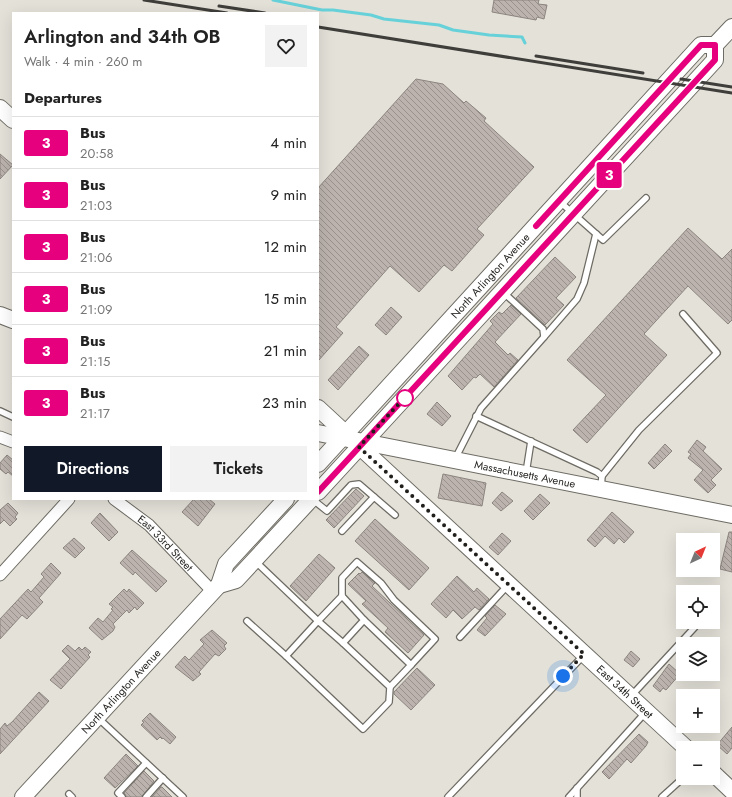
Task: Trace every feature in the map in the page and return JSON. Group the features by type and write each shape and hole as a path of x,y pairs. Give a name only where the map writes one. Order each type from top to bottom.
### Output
{"main road":[{"path":"715,45 732,27"},
{"name":"North Arlington Avenue","path":"319,463 353,440 502,291 715,60 715,45 701,45 559,201 353,440 319,491"},
{"path":"0,108 12,119"},
{"path":"0,315 12,320"},
{"name":"East 34th Street","path":"319,409 678,741"},
{"name":"Massachusetts Avenue","path":"319,433 526,475 601,483 732,515"},
{"name":"North Arlington Avenue","path":"23,797 216,588 226,564 285,500"},
{"name":"North Arlington Avenue","path":"216,588 234,581 311,500"},
{"path":"720,779 732,790"}],"street":[{"path":"0,437 12,442"},
{"path":"0,575 68,500"},
{"name":"East 33rd Street","path":"115,500 149,525 216,588"}],"lane":[{"path":"559,201 603,240 646,198"},
{"path":"454,461 476,416 577,298 584,283 596,234"},
{"path":"502,291 543,329 544,337"},
{"path":"476,416 531,441 601,483 639,430 717,353 683,314"},
{"path":"0,411 12,417"},
{"path":"526,475 531,441"},
{"path":"313,500 327,511 351,485 359,484 395,515"},
{"path":"342,532 374,497"},
{"path":"254,560 390,687"},
{"path":"247,621 363,729 389,702 390,687 435,639 394,600 381,583 357,562 342,578 342,596 364,620 411,664"},
{"path":"460,638 508,584"},
{"path":"286,656 342,596"},
{"path":"343,643 364,620"},
{"path":"630,697 693,629"},
{"path":"448,797 584,654"},
{"path":"569,797 646,712"},
{"path":"97,717 181,796"},
{"path":"122,797 118,793 146,763"},
{"path":"146,797 163,778"},
{"path":"662,797 676,784"},
{"path":"577,788 577,797"}],"building":[{"path":"494,0 539,0 538,4 547,5 544,19 537,17 536,20 492,12"},
{"path":"416,79 443,84 464,103 466,101 486,118 484,121 534,167 477,229 484,235 452,271 444,265 419,292 390,266 336,327 343,333 319,360 319,187"},
{"path":"0,154 12,164 12,166 0,179"},
{"path":"688,228 722,259 732,249 732,320 728,324 688,286 644,334 667,355 587,443 573,430 606,395 567,360"},
{"path":"555,257 576,277 556,298 564,305 545,325 516,298"},
{"path":"511,305 521,314 495,342 508,355 510,353 518,360 494,387 480,374 476,378 474,377 462,390 448,376 493,324 490,321 499,312 502,314"},
{"path":"391,307 402,317 386,335 375,325"},
{"path":"359,346 369,355 338,390 328,380"},
{"path":"437,402 451,416 442,426 427,414"},
{"path":"697,440 706,447 703,451 722,469 711,480 716,485 708,493 694,480 703,470 688,458 691,454 688,452"},
{"path":"665,444 672,451 654,469 648,463"},
{"path":"7,455 12,459 12,475 8,472 6,474 0,469 0,463"},
{"path":"443,474 486,483 482,506 438,498"},
{"path":"356,489 364,496 334,528 326,520"},
{"path":"502,492 513,501 501,511 492,503"},
{"path":"540,494 550,503 533,520 524,511"},
{"path":"193,500 210,500 215,504 198,526 182,512"},
{"path":"8,503 18,513 15,517 17,519 10,526 4,520 0,524 0,510"},
{"path":"612,512 634,532 624,543 619,538 614,544 605,536 595,547 587,540"},
{"path":"100,513 118,532 109,541 91,523"},
{"path":"375,519 429,568 409,590 355,541"},
{"path":"729,532 732,532 732,572 720,569"},
{"path":"502,533 511,541 498,555 489,547"},
{"path":"74,538 85,548 75,558 63,548"},
{"path":"132,550 167,581 156,592 135,572 133,575 120,563"},
{"path":"319,554 335,568 306,601 290,586"},
{"path":"51,563 61,573 39,598 43,602 27,619 22,615 0,639 0,619 28,589 31,592 44,577 41,574"},
{"path":"362,572 375,583 372,586 424,635 408,653 385,632 388,628 362,604 366,601 348,584"},
{"path":"457,576 474,592 477,588 489,599 479,610 475,607 462,619 453,610 446,618 431,604"},
{"path":"124,589 127,592 129,589 144,603 137,610 135,607 129,613 127,610 113,624 115,627 113,631 102,640 89,628 98,618 103,622 113,610 111,609 113,607 109,604"},
{"path":"495,605 506,614 485,636 477,630 487,618 485,616"},
{"path":"212,630 227,643 224,646 226,649 219,656 215,654 199,672 201,674 193,681 175,667 185,656 189,660 204,644 200,640"},
{"path":"68,645 75,651 79,647 82,650 85,647 91,652 88,655 90,657 61,689 50,680 70,659 62,651"},
{"path":"631,651 640,659 633,667 624,660"},
{"path":"669,664 676,670 676,679 666,690 663,688 660,692 653,686"},
{"path":"417,668 435,685 411,710 394,694 394,692"},
{"path":"39,692 49,701 0,754 0,729 5,723 7,726 12,722"},
{"path":"150,713 176,737 170,744 160,737 157,740 141,725 144,722 142,721"},
{"path":"732,727 732,748 727,754 720,748 720,741"},
{"path":"639,734 648,742 646,746 631,763 627,759 609,779 602,772"},
{"path":"126,754 138,766 115,788 104,778"},
{"path":"144,771 154,781 142,797 127,797 124,793"},
{"path":"162,787 172,797 152,797"}],"waterway":[{"path":"273,0 322,10 333,10 371,15 384,19 439,25 453,30 489,35 522,37 525,43"}],"railway":[{"path":"144,0 221,12"},
{"path":"219,6 258,12"},
{"path":"319,27 732,93"},
{"path":"536,56 643,73"},
{"path":"681,79 732,87"}],"bus line":[{"name":"3","path":"319,491 715,60 715,45 701,45 536,226"}],"route":[{"path":"405,398 406,396 359,447 584,654 563,676"}]}
